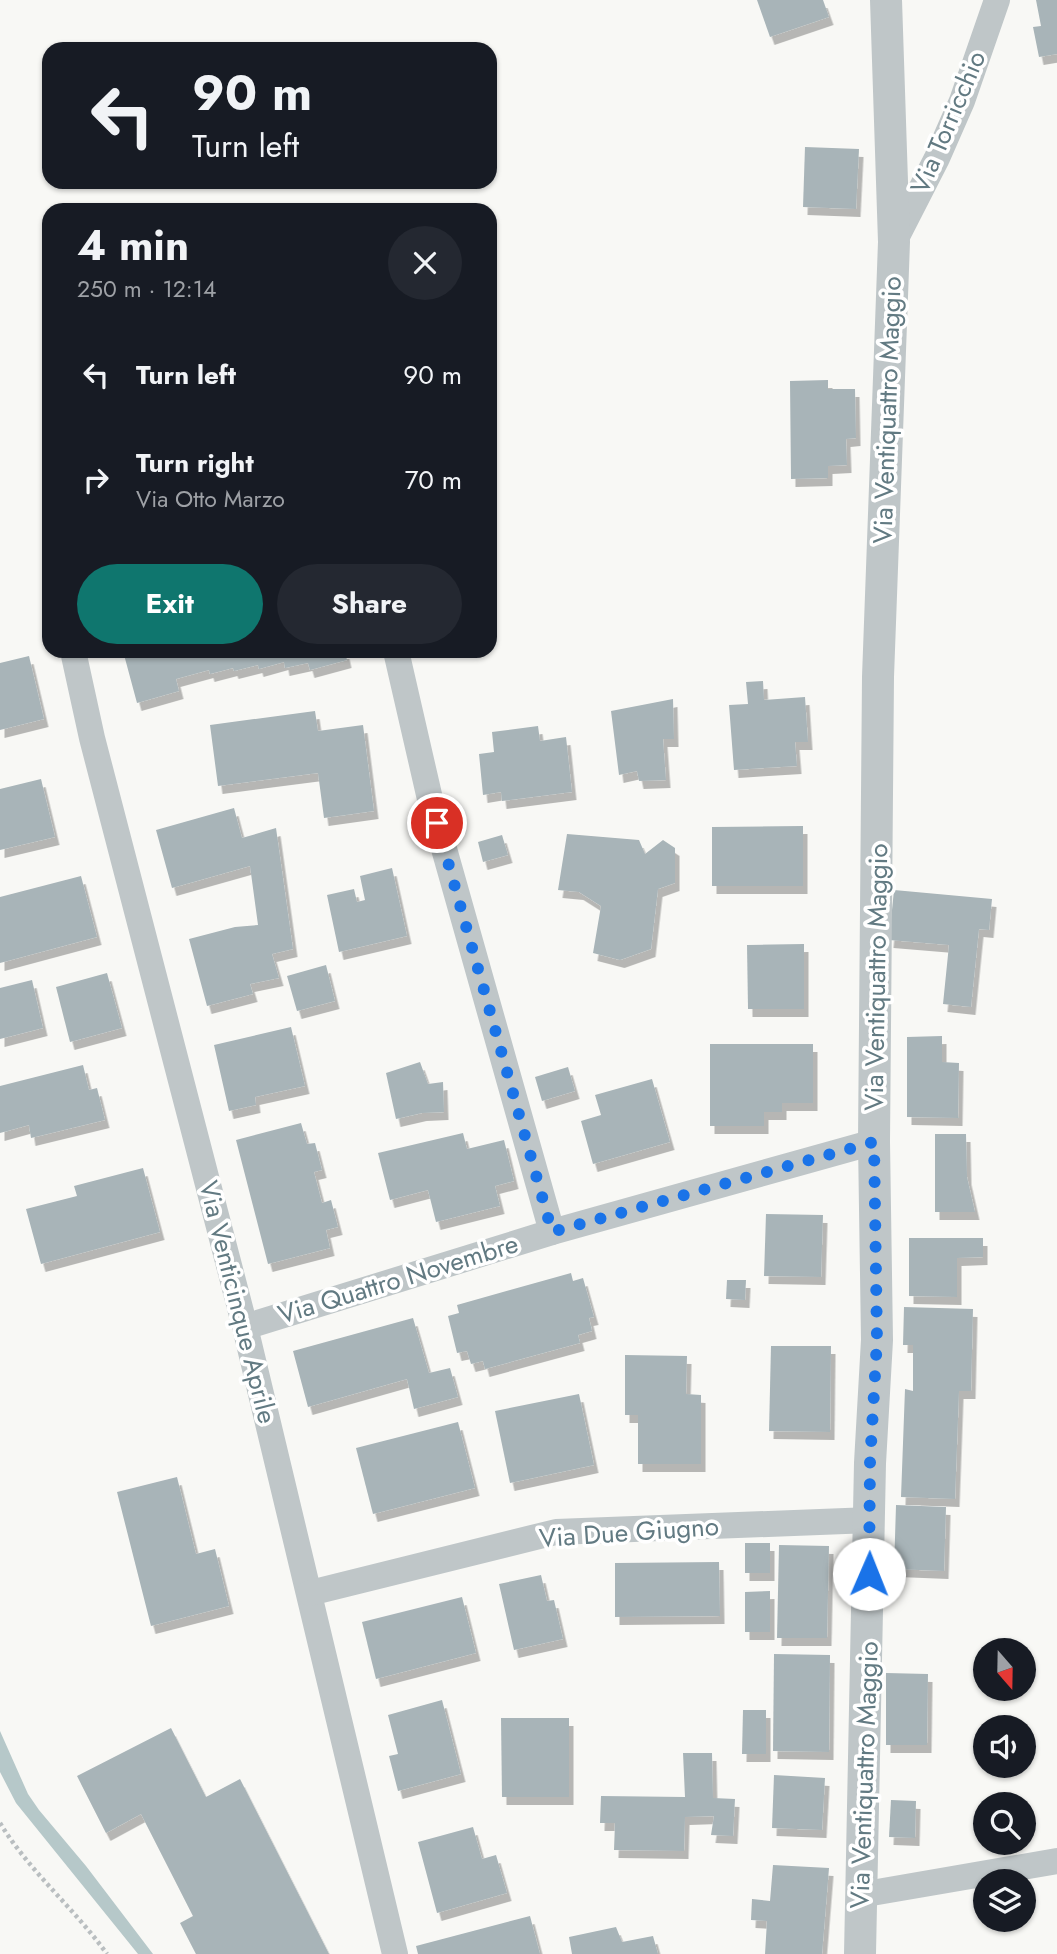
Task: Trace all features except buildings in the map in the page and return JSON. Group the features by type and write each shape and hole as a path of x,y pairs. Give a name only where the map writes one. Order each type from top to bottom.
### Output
{"street":[{"name":"Via Ventiquattro Maggio","path":"860,1954 871,1520 870,1463 877,1340 874,1142 878,677 894,242 886,0"},
{"name":"Via Torricchio","path":"894,242 957,112 997,0"},
{"name":"Via Venticinque Aprile","path":"75,658 96,751 245,1327 395,1954"},
{"path":"397,658 434,812 552,1232"},
{"name":"Via Quattro Novembre","path":"245,1327 552,1232 874,1142"},
{"name":"Via Due Giugno","path":"310,1593 556,1532 871,1520"},
{"path":"860,1895 1057,1861"}],"path":[{"path":"0,1822 21,1852 80,1918 107,1954"}],"shaded area":[{"path":"0,1731 28,1794 153,1954 138,1954 16,1803 0,1772"}],"route":[{"path":"437,823 552,1232 874,1142 877,1340 870,1463 869,1574"}]}
